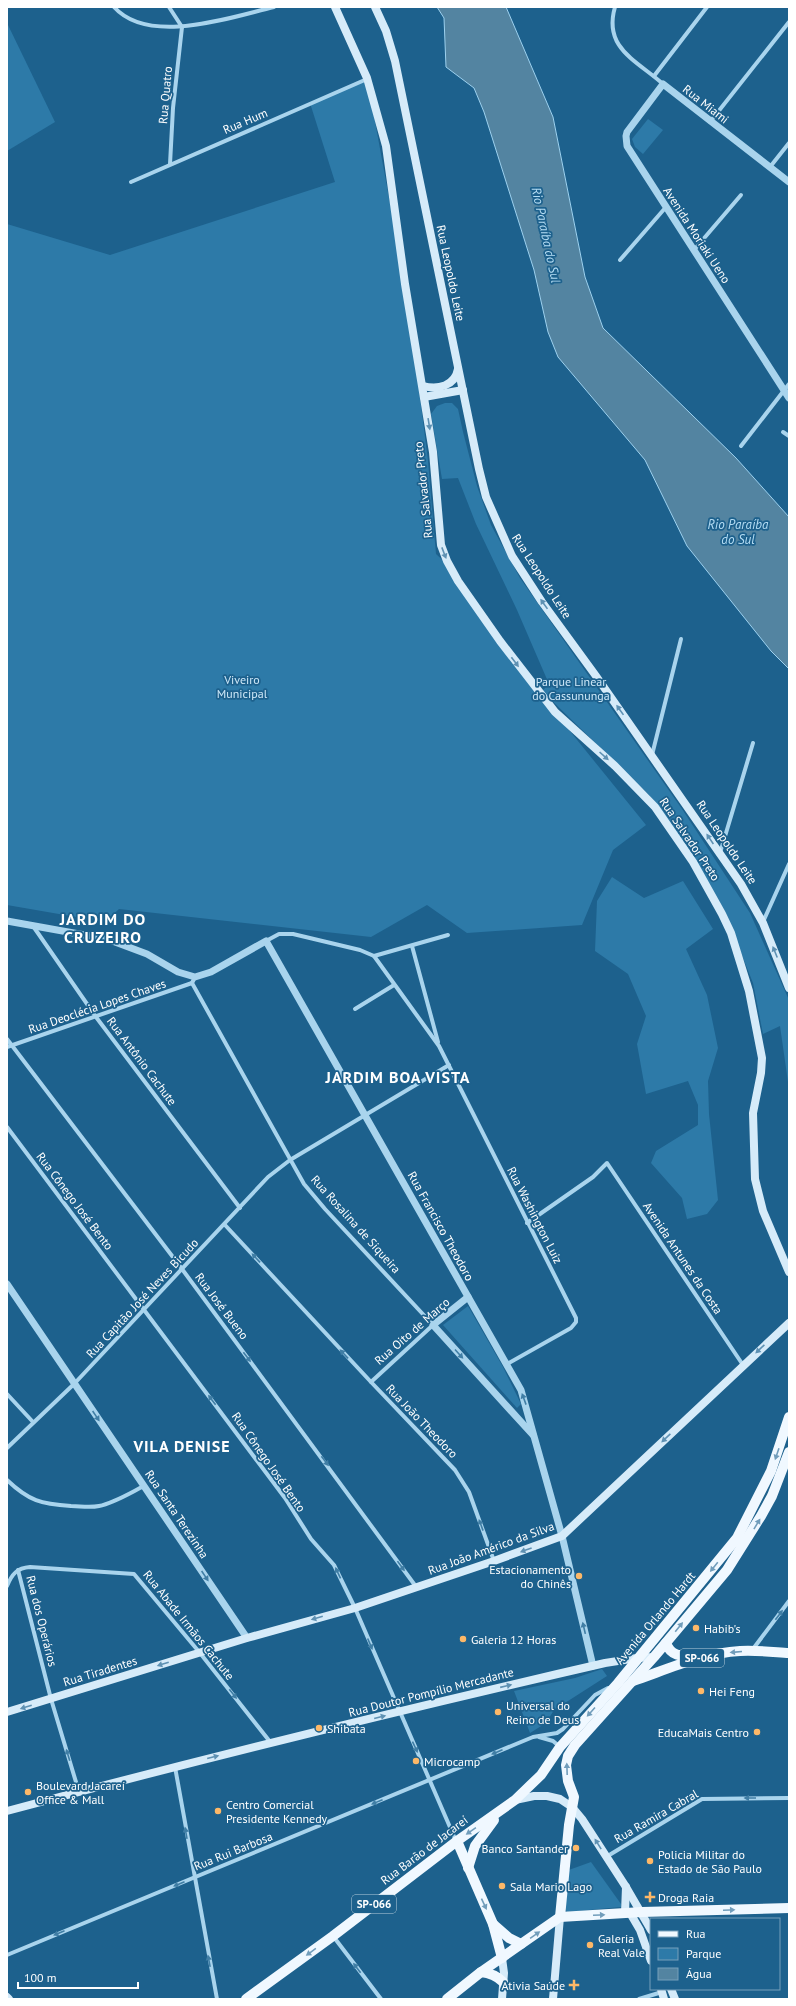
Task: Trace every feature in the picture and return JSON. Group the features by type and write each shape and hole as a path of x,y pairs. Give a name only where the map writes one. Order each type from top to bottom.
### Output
{"main road":[{"name":"Rua Salvador Preto","path":"335,7 367,78 386,146 405,284 423,386 436,479 441,545 447,561 458,581 500,641 547,703 637,787 655,807 693,862 722,914 731,933 749,991 762,1058 761,1073 753,1113 755,1179 763,1211 789,1272"},
{"name":"Rua Leopoldo Leite","path":"375,7 386,31 395,60 486,497 512,556 542,602 741,884 763,923 789,988"},
{"path":"451,384 457,376 459,368"},
{"path":"423,386 433,387 451,384 463,388"},
{"path":"424,397 463,388"},
{"name":"Rua João Américo da Silva","path":"200,1652 355,1608 417,1588 562,1536 789,1323"},
{"name":"Avenida Orlando Hardt","path":"503,1809 515,1800 541,1775 560,1747 618,1683 737,1538 766,1483 789,1417"},
{"name":"Avenida Orlando Hardt","path":"572,1807 574,1797 566,1773 568,1756 575,1745 654,1657 727,1570 745,1544 772,1496 789,1452"},
{"path":"666,1643 668,1650 674,1654 681,1656 706,1656"},
{"name":"SP-066","path":"618,1683 632,1681 706,1656 751,1651 789,1654"},
{"name":"Rua Tiradentes","path":"7,1712 200,1652"},
{"name":"Rua Doutor Pompílio Mercadante","path":"7,1811 175,1767 399,1712 593,1666 637,1658 654,1657"},
{"path":"515,1800 534,1796 547,1796 560,1800 572,1807 582,1818 642,1912 650,1928"},
{"path":"553,1999 572,1807"},
{"path":"468,1868 475,1846 503,1809"},
{"name":"Rua Barão de Jacareí","path":"246,1999 333,1936 457,1841 503,1809"},
{"path":"457,1841 493,1924 502,1958 502,1999"},
{"path":"626,1887 628,1913 640,1930 650,1958"},
{"path":"447,1999 482,1972 560,1917 642,1912 789,1908"},
{"path":"493,1924 509,1938 522,1944"},
{"path":"482,1972 489,1972 497,1976 503,1982"}],"street":[{"path":"114,7 121,15 145,25 182,27 274,7"},
{"path":"169,7 182,27"},
{"name":"Rua Miami","path":"615,7 611,20 614,38 617,45 710,122 789,182"},
{"path":"654,76 707,7"},
{"path":"710,122 789,22"},
{"name":"Rua Quatro","path":"170,164 173,108 182,27"},
{"name":"Rua Hum","path":"131,182 367,78"},
{"name":"Avenida Moriaki Ueno","path":"663,84 627,132 626,136 628,146 789,398"},
{"path":"770,167 789,143"},
{"path":"694,250 741,195"},
{"path":"620,260 666,207"},
{"path":"741,446 789,384"},
{"path":"783,432 789,436"},
{"path":"652,756 681,639"},
{"path":"720,853 753,743"},
{"path":"763,923 789,864"},
{"path":"782,881 789,881"},
{"path":"7,920 107,939 147,954 194,980 279,934 293,934 360,950 374,956 448,935"},
{"name":"Rua Antônio Cachute","path":"32,924 96,1017 240,1208"},
{"name":"Rua Francisco Theodoro","path":"266,941 521,1390 562,1536 593,1666"},
{"name":"Rua Washington Luiz","path":"412,946 439,1046"},
{"name":"Rua Washington Luiz","path":"374,956 439,1046 574,1314 576,1322 571,1328 507,1364"},
{"name":"Rua Deoclécia Lopes Chaves","path":"9,1046 96,1017 194,980"},
{"name":"Rua Rosalina de Siqueira","path":"194,980 290,1160 314,1197 535,1437"},
{"path":"355,1009 394,985"},
{"name":"Rua José Bueno","path":"7,1039 9,1046 182,1269 417,1588"},
{"name":"Rua Capitão José Neves Bicudo","path":"7,1448 74,1384 225,1225 268,1177 290,1160 449,1065"},
{"name":"Rua Cônego José Bento","path":"7,1127 285,1498 311,1539 334,1566 355,1608 399,1712 457,1841"},
{"name":"Avenida Antunes da Costa","path":"527,1222 593,1177 607,1163 743,1365"},
{"name":"Rua João Theodoro","path":"225,1225 463,1480 494,1561"},
{"name":"Rua Santa Terezinha","path":"7,1284 247,1638"},
{"name":"Rua Oito de Março","path":"371,1382 433,1325 468,1297"},
{"path":"7,1394 33,1422"},
{"path":"7,1480 30,1499 37,1502 89,1507 108,1503 144,1486"},
{"name":"Rua Abade Irmãos Cachute","path":"18,1570 30,1567 132,1573 200,1652 271,1743"},
{"path":"7,1586 13,1574 18,1570"},
{"name":"Rua dos Operários","path":"18,1570 51,1699 79,1792"},
{"path":"751,1651 789,1601"},
{"name":"Rua Rui Barbosa","path":"7,1955 533,1737 556,1733 563,1729 595,1695 618,1683"},
{"path":"533,1737 548,1739 560,1747"},
{"path":"175,1767 216,1999"},
{"name":"Rua Ramira Cabral","path":"606,1857 702,1799 789,1798"},
{"path":"333,1936 381,1999"},
{"path":"639,1999 662,1993"}],"green space":[{"path":"7,23 55,122 7,151"},
{"name":"Viveiro Municipal","path":"367,78 408,301 428,461 436,554 450,567 535,688 646,825 613,850 582,925 467,933 427,905 371,937 119,909 105,922 7,905 7,224 110,255 335,182 310,103"},
{"path":"648,119 663,130 643,154 635,147 632,139"},
{"name":"Parque Linear do Cassununga","path":"445,403 452,403 458,409 477,486 491,525 520,578 682,809 750,913 789,1000 789,1089 780,1026 763,1034 753,983 733,933 649,795 542,691 549,684 517,610 476,524 458,478 442,479 431,414 437,406"},
{"path":"612,877 644,898 683,881 713,929 686,949 707,995 718,1048 708,1081 709,1114 718,1200 707,1214 687,1219 682,1198 651,1163 656,1151 698,1125 698,1105 688,1081 646,1094 637,1044 646,1016 628,974 595,951 597,901"},
{"path":"468,1306 503,1367 521,1404 517,1408 443,1325"},
{"path":"602,1669 607,1676 554,1710 546,1723 530,1733 514,1691 575,1678"},
{"path":"591,1862 621,1904 621,1907 567,1912 565,1909 566,1871"}],"water":[{"name":"Rio Paraíba do Sul","path":"437,7 506,7 553,117 585,277 603,328 736,458 789,517 789,669 771,651 687,546 645,460 558,357 548,332 534,270 484,112 474,88 446,67 444,18"}],"place":[{"name":"Estacionamento do Chinês","path":"579,1576"},
{"name":"Habib's","path":"696,1628"},
{"name":"Galeria 12 Horas","path":"463,1639"},
{"name":"Hei Feng","path":"701,1691"},
{"name":"Universal do Reino de Deus","path":"498,1712"},
{"name":"Shibata","path":"319,1728"},
{"name":"EducaMais Centro","path":"757,1732"},
{"name":"Microcamp","path":"416,1761"},
{"name":"Boulevard Jacareí Office & Mall","path":"28,1792"},
{"name":"Centro Comercial Presidente Kennedy","path":"218,1811"},
{"name":"Banco Santander","path":"576,1848"},
{"name":"Policia Militar do Estado de São Paulo","path":"650,1861"},
{"name":"Sala Mario Lago","path":"502,1886"},
{"name":"Droga Raia","path":"650,1897"},
{"name":"Galeria Real Vale","path":"590,1945"},
{"name":"Ativia Saúde","path":"574,1985"}],"district":[{"name":"JARDIM DO CRUZEIRO","path":"103,928"},
{"name":"JARDIM BOA VISTA","path":"398,1077"},
{"name":"VILA DENISE","path":"182,1446"}]}
